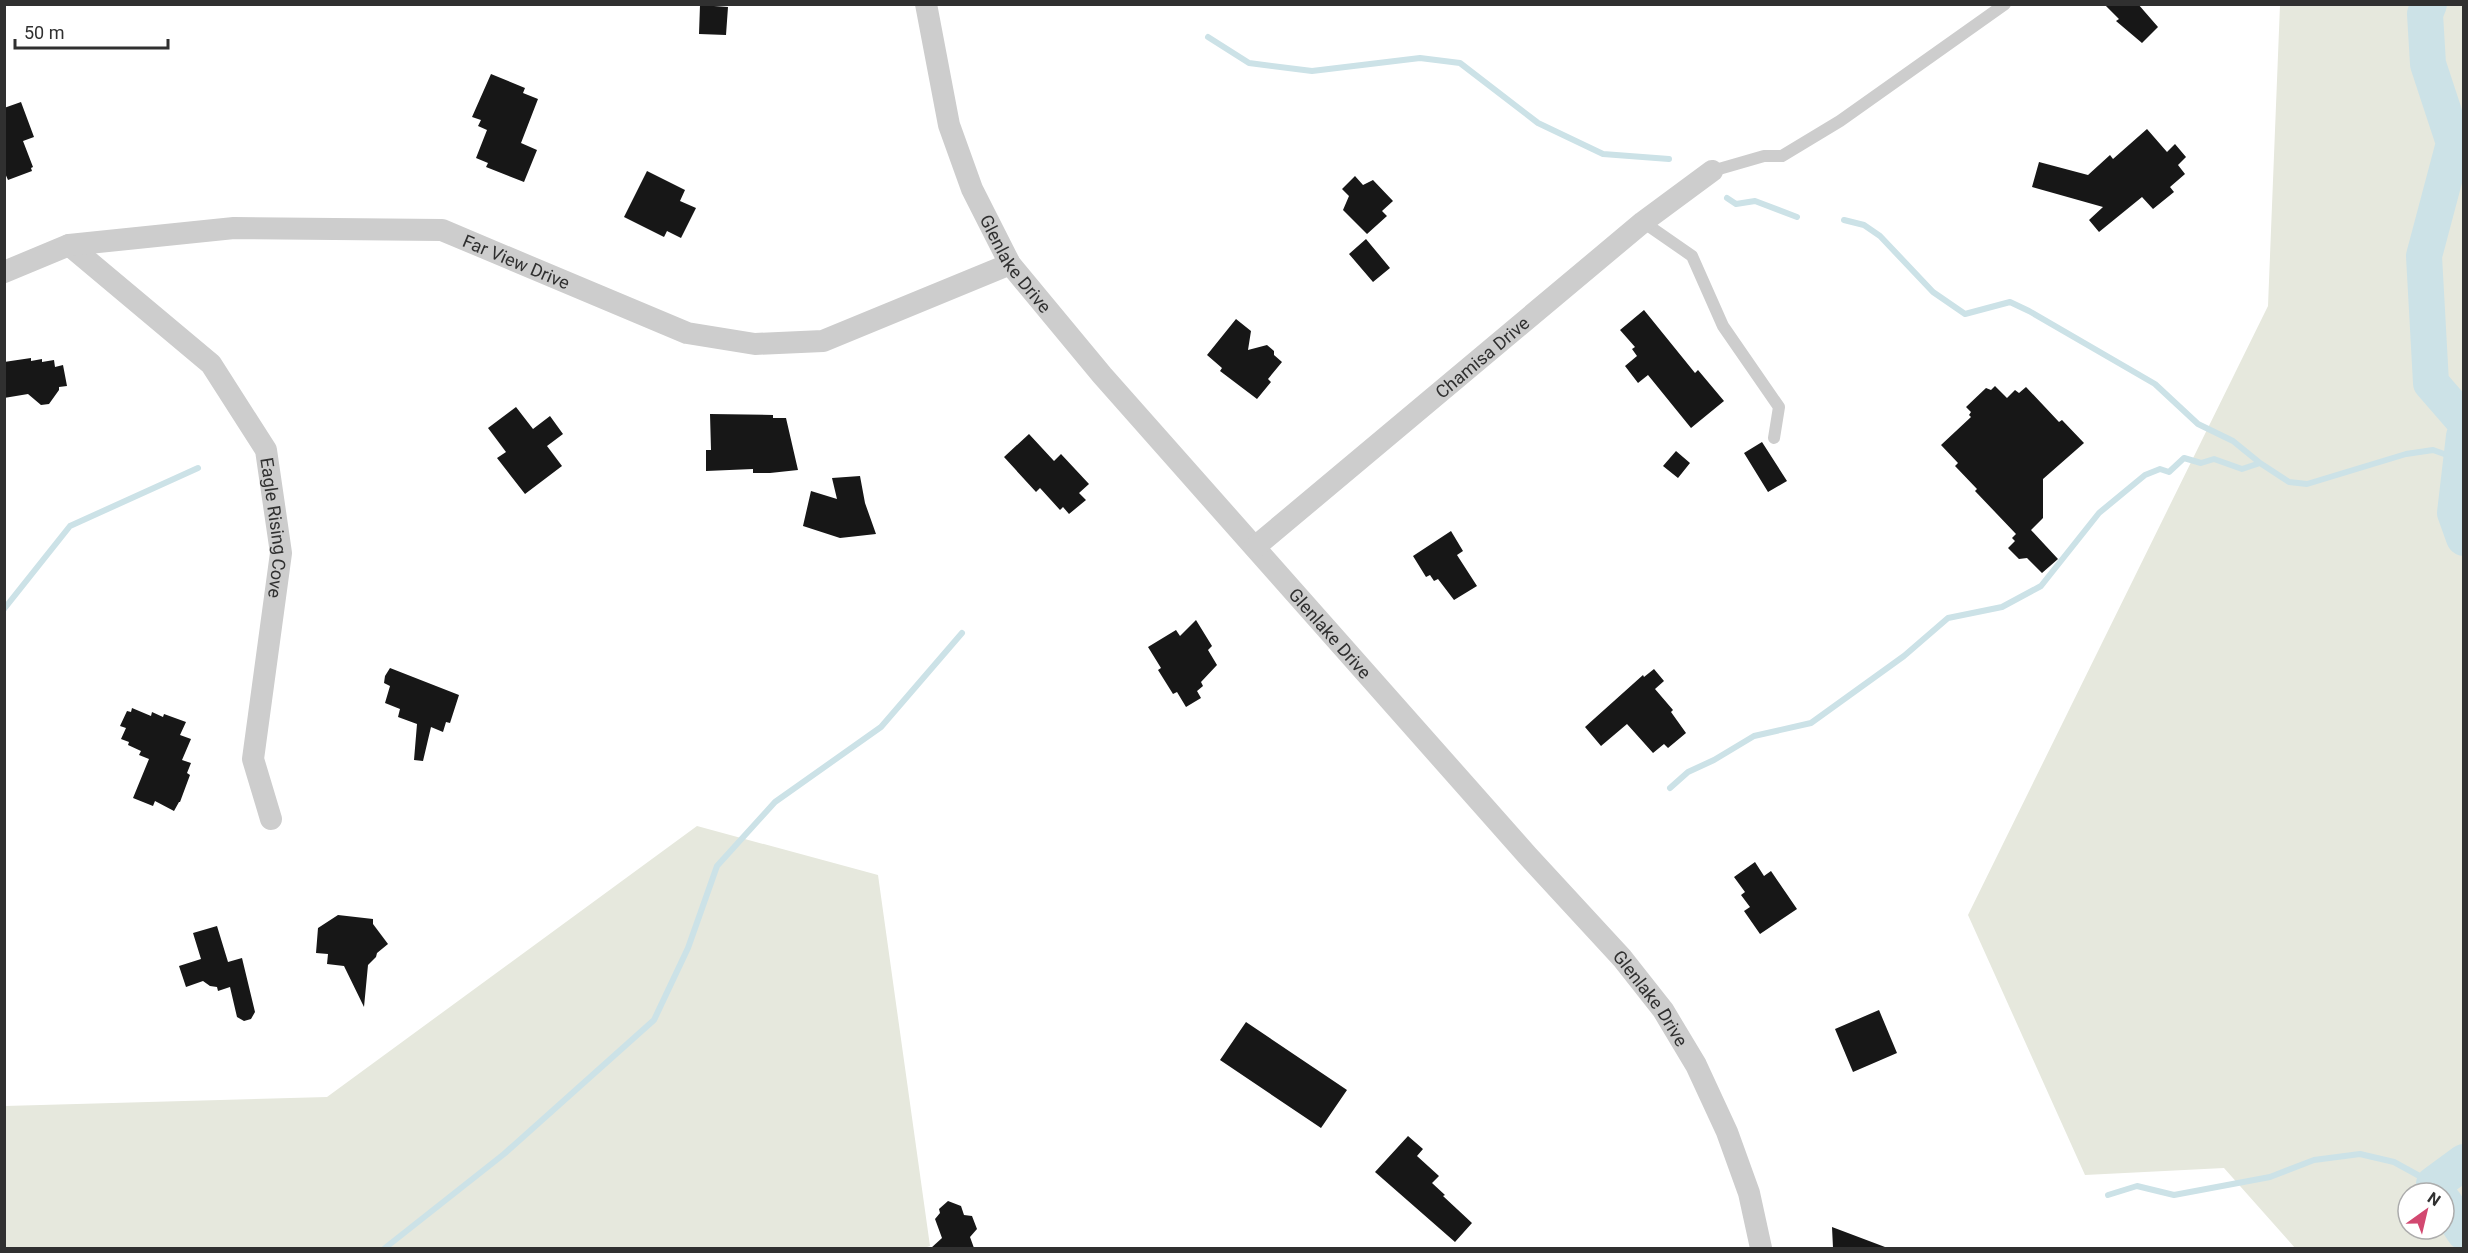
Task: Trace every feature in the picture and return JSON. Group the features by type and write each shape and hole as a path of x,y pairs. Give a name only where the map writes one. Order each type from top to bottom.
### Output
{"street":[{"name":"Glenlake Drive","path":"926,4 949,124 972,189 1010,264 1102,375 1527,855 1622,958 1663,1010 1696,1065 1727,1132 1749,1192 1761,1248"},
{"name":"Chamisa Drive","path":"1255,547 1643,222 1712,171"},
{"name":"Far View Drive","path":"4,272 69,245 234,228 442,230 687,333 756,344 823,341 1010,264"},
{"name":"Eagle Rising Cove","path":"69,245 211,364 266,450 281,553 254,759 271,819"}],"lane":[{"path":"1712,171 1764,156 1782,156 1840,121 2005,4"},
{"path":"1643,222 1692,256 1723,326 1779,407 1774,438"}],"shaded area":[{"path":"2280,5 2463,5 2463,1248 2295,1248 2224,1168 2085,1175 1968,915 2268,306"},
{"path":"697,826 878,875 930,1246 924,1248 5,1248 5,1106 327,1097"}],"building":[{"path":"2104,4 2138,4 2158,27 2142,43 2116,21 2119,19"},
{"path":"700,5 728,7 726,35 699,34"},
{"path":"491,74 525,88 523,93 538,99 521,143 537,150 524,182 486,167 488,163 476,158 487,130 478,126 481,120 472,117"},
{"path":"21,102 34,137 23,141 33,167 32,171 8,180 4,171 4,108"},
{"path":"2147,129 2167,152 2175,144 2186,157 2178,165 2185,174 2170,187 2174,192 2153,209 2142,197 2099,232 2089,220 2103,207 2032,187 2039,162 2088,175 2110,155 2113,159"},
{"path":"647,171 685,190 680,201 696,208 681,238 667,231 664,237 624,217"},
{"path":"1355,176 1363,185 1373,180 1393,201 1382,211 1387,216 1367,234 1343,210 1349,196 1342,189"},
{"path":"1366,239 1390,268 1373,282 1349,254"},
{"path":"1644,310 1695,373 1698,370 1724,401 1691,428 1648,375 1638,383 1625,366 1637,356 1632,349 1635,347 1620,330"},
{"path":"1236,319 1251,331 1248,350 1267,345 1282,362 1268,379 1271,382 1257,399 1220,371 1222,368 1207,355"},
{"path":"31,358 31,361 42,359 42,362 54,360 55,367 63,365 67,386 59,387 49,404 41,405 28,394 4,398 4,362"},
{"path":"1995,386 2007,398 2015,390 2019,393 2026,387 2059,422 2062,420 2084,443 2043,479 2043,518 2031,530 2058,559 2042,573 2027,558 2019,559 2008,548 2015,541 2012,538 2016,534 1975,491 1977,489 1955,466 1958,463 1941,445 1971,417 1969,415 1971,412 1966,407 1986,388 1991,390"},
{"path":"516,407 533,429 550,416 563,434 547,446 562,466 525,494 497,458 506,452 488,428"},
{"path":"710,414 773,415 773,418 786,418 798,470 770,473 753,473 753,469 706,471 706,450 711,450"},
{"path":"1029,434 1054,461 1061,454 1089,484 1079,493 1086,500 1069,514 1063,507 1060,510 1040,488 1036,492 1004,457"},
{"path":"1762,442 1787,481 1768,492 1744,453"},
{"path":"1676,451 1690,463 1678,478 1663,466"},
{"path":"860,476 865,503 876,534 840,538 803,526 811,491 837,499 832,478"},
{"path":"1451,531 1463,551 1457,555 1477,586 1454,600 1438,579 1434,581 1430,575 1426,577 1413,556"},
{"path":"1196,620 1212,646 1208,650 1217,665 1201,682 1203,686 1197,691 1201,698 1186,707 1177,692 1173,694 1158,670 1161,668 1148,647 1176,630 1180,636"},
{"path":"390,668 459,695 450,723 446,722 443,732 431,727 423,761 414,760 417,724 398,717 400,709 385,703 390,686 384,683 385,676"},
{"path":"1654,669 1664,681 1655,689 1673,710 1671,712 1686,733 1668,748 1664,744 1653,753 1627,724 1601,746 1585,727 1643,675 1644,677"},
{"path":"132,708 151,716 152,712 163,717 164,714 186,722 180,735 191,739 182,760 191,763 187,773 190,775 180,802 174,811 155,801 153,806 133,798 149,759 139,755 141,751 121,739 126,728 120,726 127,711 131,712"},
{"path":"1755,862 1764,876 1771,871 1797,909 1760,934 1744,911 1750,907 1741,895 1745,892 1734,877"},
{"path":"338,915 373,919 373,924 388,944 368,965 364,1007 344,966 327,964 328,954 316,953 318,928"},
{"path":"217,926 228,962 242,958 255,1012 251,1019 244,1021 237,1017 230,987 218,991 217,987 210,986 203,981 186,987 179,966 201,959 193,933"},
{"path":"1879,1010 1897,1053 1853,1072 1835,1029"},
{"path":"1246,1022 1347,1090 1321,1128 1220,1060"},
{"path":"1408,1136 1423,1149 1417,1156 1439,1176 1432,1183 1472,1223 1455,1242 1375,1172"},
{"path":"948,1201 961,1206 964,1215 972,1216 977,1229 970,1237 974,1248 931,1248 942,1238 935,1219 940,1213 939,1209"},
{"path":"1832,1227 1885,1247 1885,1248 1833,1248"}],"waterway":[{"path":"2429,4 2425,14 2428,64 2454,143 2424,256 2431,383 2464,421"},
{"path":"1208,37 1249,63 1312,71 1420,58 1460,63 1538,123 1603,154 1669,159"},
{"path":"1727,198 1736,204 1755,201 1797,217"},
{"path":"1844,220 1864,225 1880,236 1933,292 1965,314 2010,302 2029,311 2155,384 2198,424 2233,441 2260,463"},
{"path":"2464,436 2455,513 2464,538"},
{"path":"1670,788 1688,772 1714,760 1754,736 1811,723 1904,656 1948,618 2002,607 2041,586 2099,513 2145,475 2160,469 2169,472 2184,458 2201,463 2214,459 2242,469 2260,463 2289,482 2307,484 2406,454 2433,450 2461,460"},
{"path":"4,609 70,526 198,468"},
{"path":"385,1248 504,1154 654,1020 688,948 717,866 775,802 881,727 962,633"},
{"path":"2108,1195 2137,1186 2174,1195 2270,1177 2314,1160 2360,1154 2394,1162 2429,1181"},
{"path":"2438,1181 2464,1162"},
{"path":"2456,1220 2464,1232"}]}
